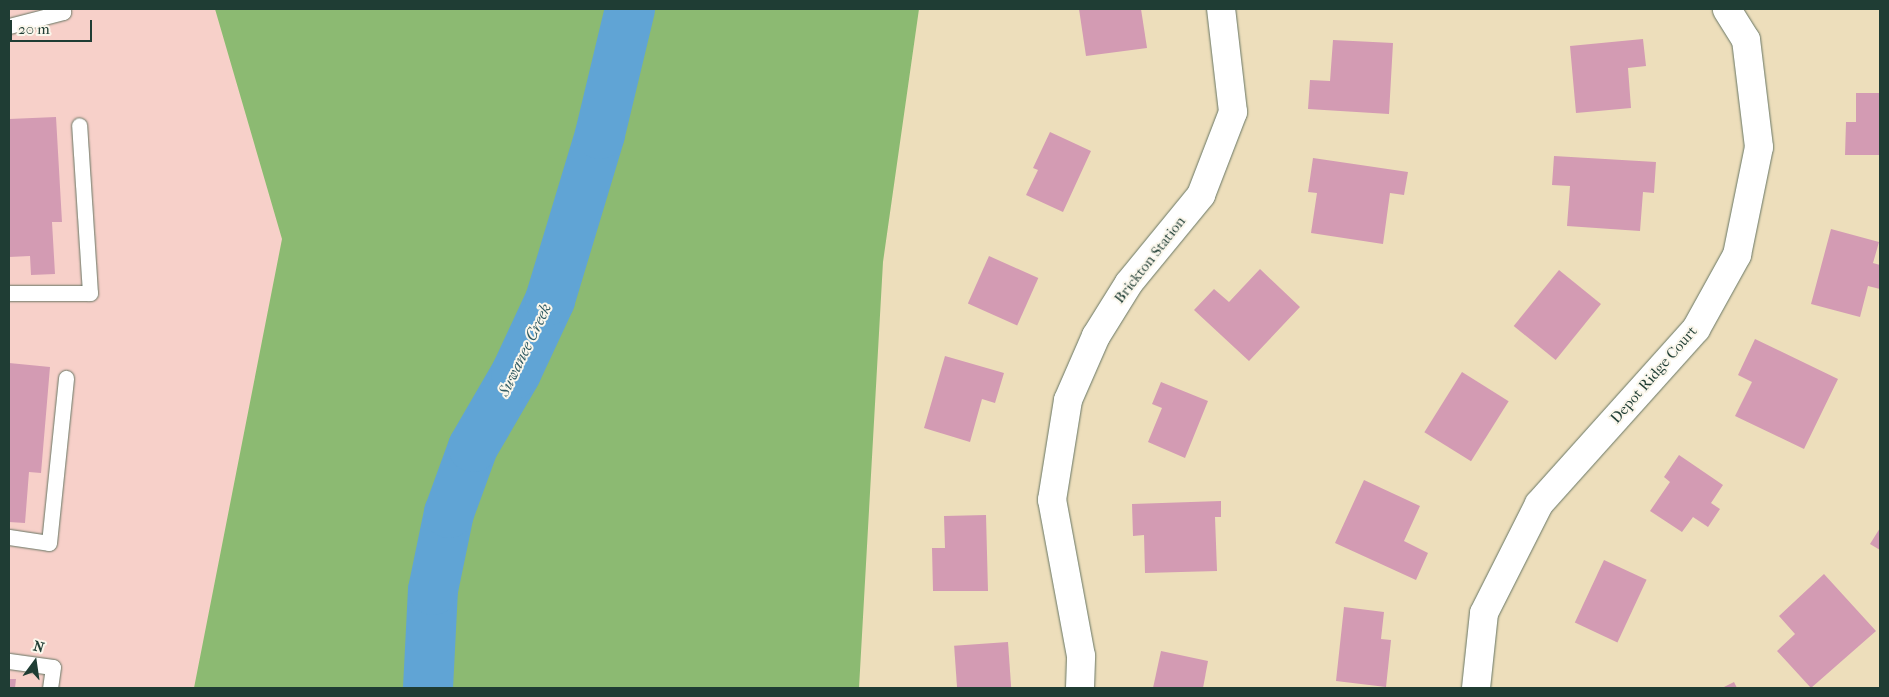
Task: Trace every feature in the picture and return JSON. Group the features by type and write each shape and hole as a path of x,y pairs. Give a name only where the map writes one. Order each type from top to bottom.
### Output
{"street":[{"name":"Brickton Station","path":"1080,688 1081,656 1052,500 1068,400 1096,336 1129,283 1201,195 1205,186 1233,112 1221,9"},
{"name":"Depot Ridge Court","path":"1476,688 1484,613 1539,504 1696,329 1737,255 1759,147 1746,40 1727,9"}],"lane":[{"path":"9,26 63,12 61,9"},
{"path":"9,293 90,293 78,124"},
{"path":"9,537 49,542 66,378"},
{"path":"9,661 53,667 50,688"}],"shaded area":[{"path":"9,9 215,9 282,239 194,688 9,688"}],"green space":[{"path":"215,9 919,9 883,262 859,688 194,688 282,239"}],"building":[{"path":"1079,9 1141,9 1147,48 1086,56"},
{"path":"1643,39 1646,66 1628,68 1631,108 1576,113 1570,46"},
{"path":"1333,40 1393,43 1389,114 1308,109 1310,80 1330,81"},
{"path":"1856,93 1880,93 1880,155 1845,155 1846,122 1856,122"},
{"path":"56,117 62,222 52,222 55,274 31,275 30,256 9,257 9,119"},
{"path":"1050,132 1091,151 1063,212 1026,195 1038,170 1033,168"},
{"path":"1554,156 1656,162 1654,193 1643,192 1640,231 1567,226 1570,186 1552,185"},
{"path":"1313,158 1408,172 1404,195 1390,193 1383,244 1311,233 1317,193 1308,192"},
{"path":"1831,229 1879,242 1873,263 1880,265 1880,289 1868,286 1860,317 1811,304"},
{"path":"989,256 1038,278 1017,325 968,304"},
{"path":"1260,269 1300,307 1249,361 1194,310 1214,289 1229,302"},
{"path":"1559,270 1601,304 1556,360 1514,326"},
{"path":"1755,339 1838,379 1804,449 1735,416 1752,382 1738,375"},
{"path":"945,356 1004,373 995,403 982,399 970,442 924,428"},
{"path":"9,363 50,367 41,473 29,472 25,523 9,522"},
{"path":"1462,372 1509,401 1471,461 1424,432"},
{"path":"1161,382 1208,401 1185,458 1148,442 1162,408 1152,404"},
{"path":"1679,455 1723,485 1711,503 1720,509 1708,527 1693,517 1682,532 1650,511 1670,482 1664,477"},
{"path":"1364,480 1420,506 1404,541 1428,553 1416,580 1335,543"},
{"path":"1221,501 1221,517 1215,517 1217,571 1145,573 1144,535 1133,536 1132,504"},
{"path":"986,515 988,591 933,591 932,548 945,548 944,516"},
{"path":"1880,528 1880,550 1870,544"},
{"path":"1604,560 1647,580 1617,642 1575,623"},
{"path":"1824,574 1876,631 1811,688 1777,651 1795,634 1779,616"},
{"path":"1344,607 1384,612 1381,639 1391,640 1386,687 1336,681"},
{"path":"1008,642 1011,688 957,688 954,646"},
{"path":"1161,651 1208,661 1203,688 1153,688"},
{"path":"9,679 16,679 15,688 9,688"},
{"path":"1734,682 1737,688 1722,688"}],"waterway":[{"name":"Suwanee Creek","path":"428,688 433,590 449,513 473,447 516,373 550,300 600,134 630,9"}]}
